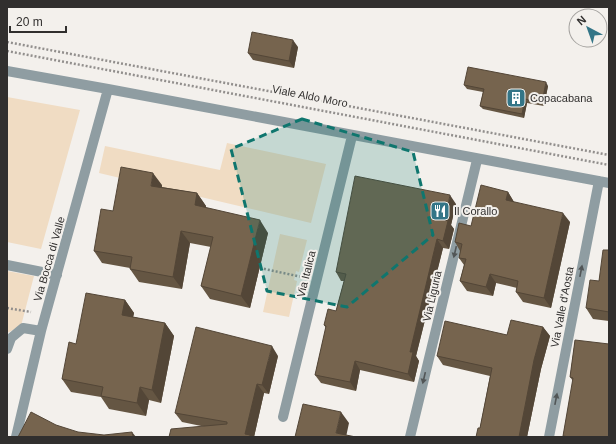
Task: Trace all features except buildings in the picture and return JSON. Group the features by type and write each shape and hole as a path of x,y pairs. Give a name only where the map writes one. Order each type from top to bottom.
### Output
{"street":[{"path":"7,71 476,160 604,182"},
{"name":"Via Bocca di Valle","path":"16,437 41,331 108,89"},
{"name":"Via Italica","path":"283,417 352,136"},
{"name":"Via Liguria","path":"410,437 476,160"},
{"name":"Via Valle d'Aosta","path":"549,437 604,182"},
{"path":"7,265 56,275"},
{"path":"7,349 11,338 24,328 41,331"}],"path":[{"name":"Viale Aldo Moro","path":"7,42 609,155"},
{"name":"Viale Aldo Moro","path":"7,51 609,165"},
{"path":"260,268 316,280"},
{"path":"7,308 46,314"}],"highlighted area":[{"path":"302,119 413,152 433,235 347,307 267,291 231,149"}],"shaded area":[{"path":"7,97 80,110 41,249 7,242"},
{"path":"227,143 326,164 311,223 99,173 105,146 220,170"},
{"path":"280,234 307,240 299,272 296,271 294,280 297,281 289,317 263,312"},
{"path":"7,271 34,276 21,326 7,333"}],"place":[{"name":"Copacabana","path":"516,98"},
{"name":"Il Corallo","path":"440,211"}]}
